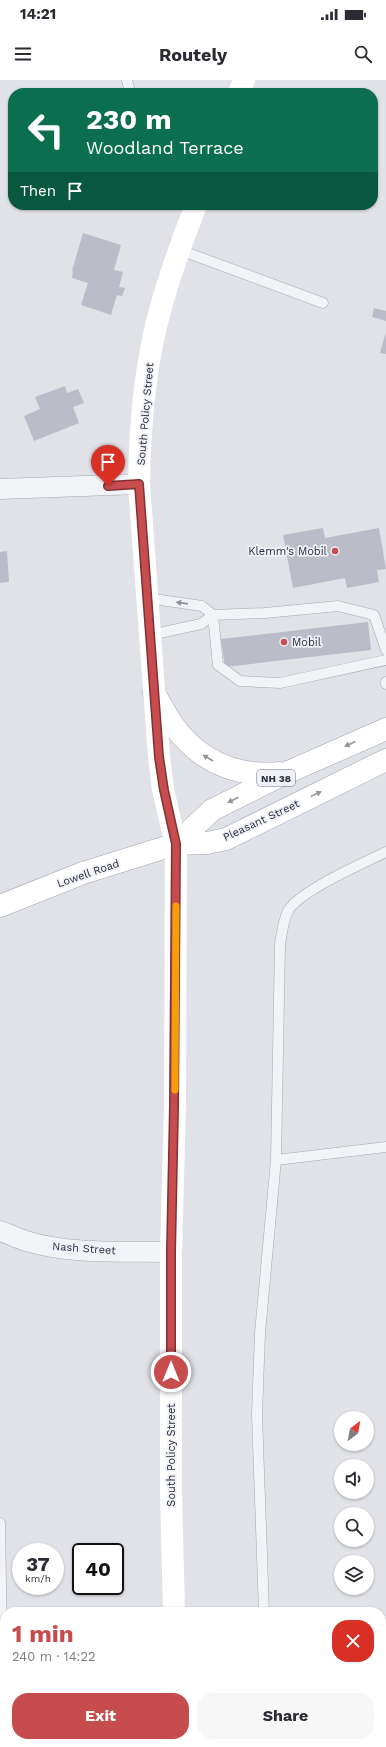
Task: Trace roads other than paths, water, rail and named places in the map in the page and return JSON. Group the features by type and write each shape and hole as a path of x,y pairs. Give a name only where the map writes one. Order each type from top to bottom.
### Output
{"street":[{"name":"South Policy Street","path":"174,1607 171,1494 171,1252 174,1106 176,844 164,790 154,693 139,484 140,441 148,364 163,300 194,210"},
{"path":"0,489 139,484"},
{"path":"154,693 173,725 188,743 206,759 233,770 260,775 286,773"},
{"name":"NH 38","path":"176,844 212,810 286,773 386,729"},
{"name":"Pleasant Street","path":"176,844 207,843 226,839 386,760"},
{"name":"Lowell Road","path":"0,906 83,874 176,844"},
{"name":"Nash Street","path":"0,1231 26,1241 57,1247 88,1250 171,1252"}],"lane":[{"path":"180,250 323,303"},
{"path":"147,598 202,606 213,615 218,665 240,682 280,683 386,660"},
{"path":"150,635 201,624 213,615 338,606 374,615 386,650"},
{"path":"264,1607 256,1415 260,1333 276,1160 280,944 283,925 289,910 301,896 386,852"},
{"path":"276,1160 386,1147"},
{"path":"0,1523 1,1607"}],"place":[{"name":"Klemm's Mobil","path":"335,551"},
{"name":"Mobil","path":"284,642"}]}
